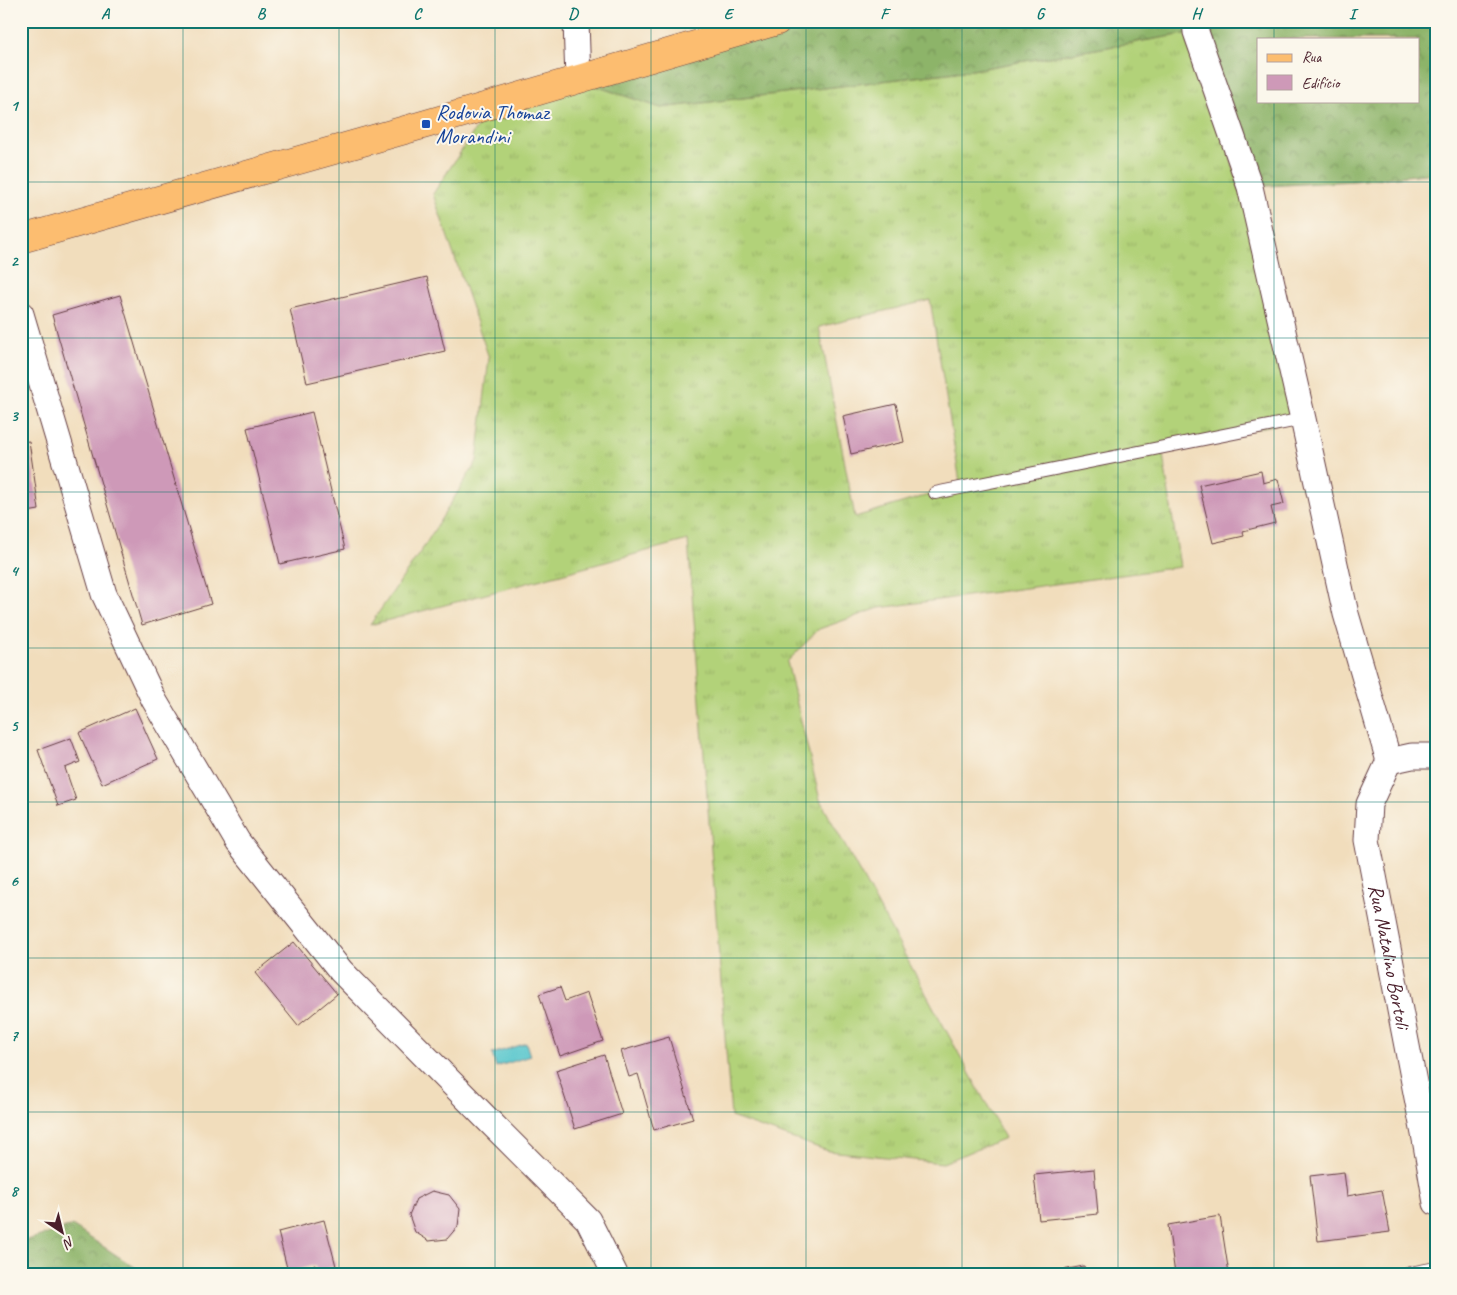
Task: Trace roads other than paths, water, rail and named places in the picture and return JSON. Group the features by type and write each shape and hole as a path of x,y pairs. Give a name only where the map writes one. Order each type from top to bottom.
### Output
{"main road":[{"path":"21,239 578,80 777,21"}],"street":[{"path":"576,21 578,80"},
{"path":"1195,21 1196,32 1250,187 1346,614 1389,761 1412,756 1436,756"},
{"path":"21,314 104,594 154,700 238,842 342,971 487,1120 588,1220 615,1274"},
{"name":"Rua Natalino Bortoli","path":"1389,761 1368,804 1367,840 1426,1139 1436,1203"}],"lane":[{"path":"936,494 1303,419"},
{"path":"1405,1274 1436,1268"}],"water":[{"path":"526,1043 530,1056 496,1067 492,1054"}],"place":[{"name":"Rodovia Thomaz Morandini","path":"426,124"}]}
